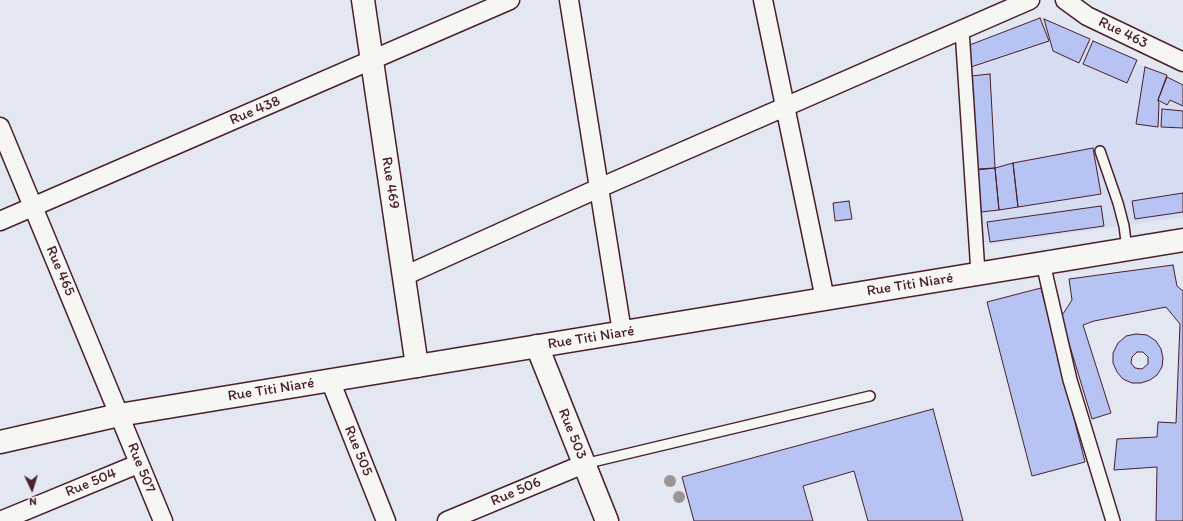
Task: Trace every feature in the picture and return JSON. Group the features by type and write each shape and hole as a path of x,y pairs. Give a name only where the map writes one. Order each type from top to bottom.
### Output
{"main road":[{"name":"Rue 469","path":"363,0 417,366"},
{"name":"Rue Titi Niaré","path":"0,442 120,415 1183,240"},
{"name":"Rue 503","path":"537,346 607,521"}],"street":[{"name":"Rue 438","path":"0,222 510,0"},
{"path":"569,0 622,332"},
{"path":"763,0 825,299"},
{"path":"404,276 599,188 1030,0"},
{"name":"Rue 463","path":"1065,0 1087,16 1183,62"},
{"path":"962,30 978,273"},
{"name":"Rue 465","path":"0,127 120,415"},
{"path":"1043,263 1070,380 1113,521"},
{"name":"Rue 505","path":"330,380 386,521"},
{"name":"Rue 507","path":"120,415 138,464 163,521"},
{"name":"Rue 504","path":"0,521 138,464"},
{"name":"Rue 506","path":"447,521 584,464"}],"lane":[{"path":"1100,151 1118,203 1124,226 1127,249"},
{"path":"584,464 870,396"}],"shaded area":[{"path":"1042,19 1183,85 1183,217 987,245 981,238 970,47"}],"building":[{"path":"1040,18 1049,41 968,68 967,46"},
{"path":"1044,19 1090,39 1079,63 1053,51"},
{"path":"1093,41 1137,60 1127,83 1083,64"},
{"path":"1145,67 1167,75 1158,100 1158,127 1136,124"},
{"path":"990,74 995,168 977,169 971,76"},
{"path":"1167,77 1183,85 1183,106 1170,100 1167,105 1158,100"},
{"path":"1162,109 1183,111 1183,128 1161,127"},
{"path":"1093,148 1101,194 1018,207 1013,163"},
{"path":"1013,163 1018,207 999,210 995,168"},
{"path":"995,168 999,210 981,212 977,170"},
{"path":"1183,193 1183,212 1135,219 1132,201"},
{"path":"849,201 852,219 835,221 833,203"},
{"path":"1101,206 1104,226 990,242 987,222"},
{"path":"1173,265 1177,286 1183,291 1183,521 1156,521 1157,467 1114,470 1117,439 1157,437 1158,422 1176,423 1180,324 1166,307 1094,321 1083,325 1111,413 1092,419 1061,317 1072,300 1069,279"},
{"path":"1041,288 1085,462 1032,476 987,302"},
{"path":"1136,334 1147,335 1156,341 1161,349 1163,358 1162,367 1157,375 1150,380 1141,383 1132,383 1123,379 1117,372 1113,363 1113,353 1118,343 1126,336","holes":["1137,352 1143,352 1148,357 1148,364 1142,369 1135,368 1131,363 1132,357"]},
{"path":"933,409 963,521 868,521 854,471 803,486 813,521 694,521 682,477"}]}
